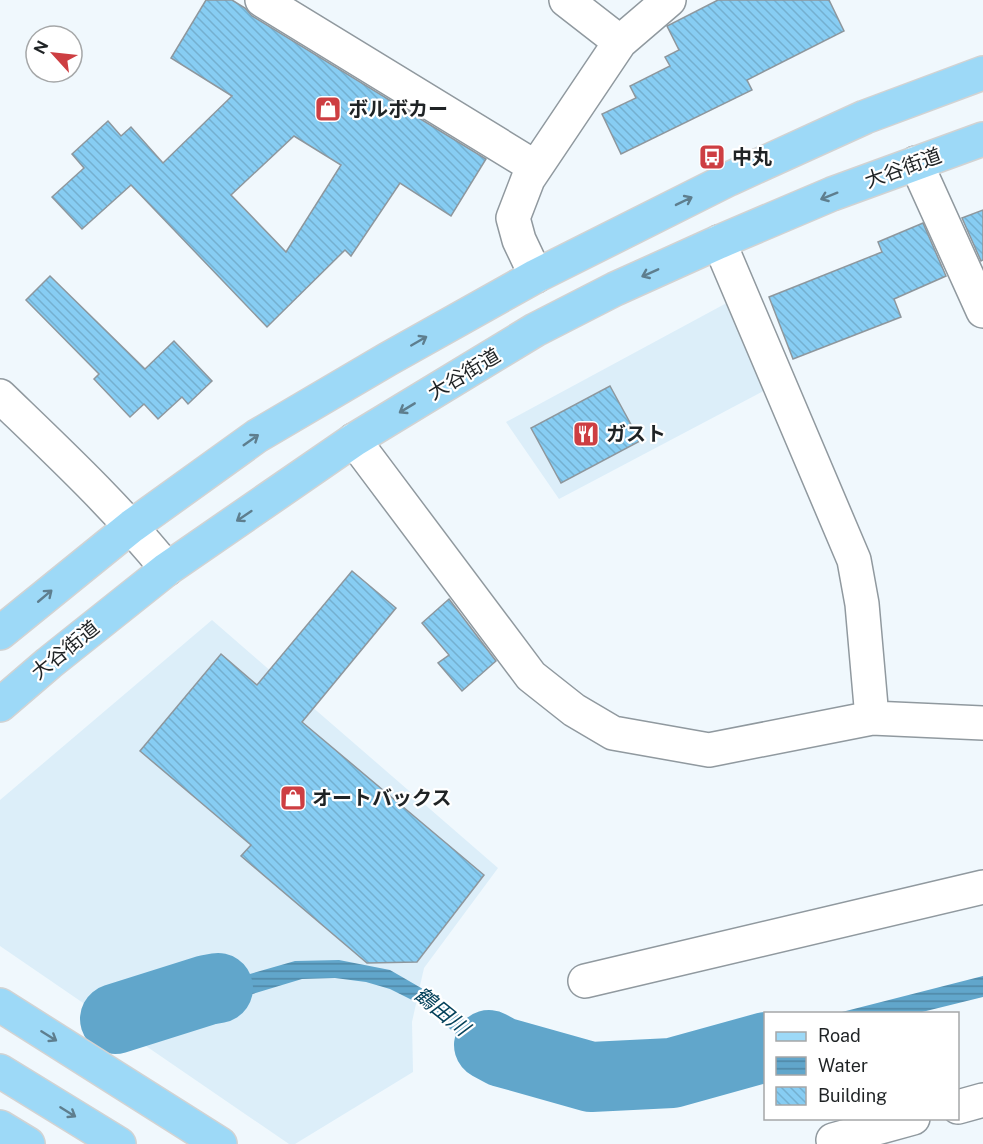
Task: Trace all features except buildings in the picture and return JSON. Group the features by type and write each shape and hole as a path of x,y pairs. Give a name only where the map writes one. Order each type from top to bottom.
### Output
{"main road":[{"path":"0,633 132,526 257,436 388,358 634,225 865,117 983,73"},
{"name":"大谷街道","path":"0,705 167,568 354,440 535,330 615,289 718,242 832,194 983,139"},
{"path":"0,1005 220,1144"},
{"path":"0,1071 119,1144"},
{"path":"0,1127 28,1144"}],"street":[{"path":"262,0 535,167"},
{"path":"566,0 620,42"},
{"path":"536,276 519,240 513,218 528,179 620,42 669,0"},
{"path":"916,163 983,311"},
{"path":"718,242 854,560 862,604 872,718"},
{"path":"0,396 82,474 132,526 167,568"},
{"path":"354,440 531,676 574,710 613,733 709,750 872,718 983,723"},
{"path":"585,981 983,886"},
{"path":"959,1106 983,1100"},
{"path":"833,1140 909,1120"}],"shaded area":[{"path":"734,299 771,387 559,499 506,422"},
{"path":"212,620 498,868 424,968 412,1022 413,1072 295,1144 289,1144 0,946 0,800"}],"water":[{"path":"339,960 390,970 435,996 483,1033 528,1055 573,1062 695,1050 764,1032 764,1051 703,1066 554,1075 519,1067 487,1054 467,1043 420,1004 390,989 366,982 335,978 302,979 131,1031 124,1010 295,961"},
{"path":"983,976 983,997 922,1012 842,1012"}],"waterway":[{"name":"鶴田川","path":"115,1019 218,988"},
{"name":"鶴田川","path":"489,1045 502,1052 591,1077 672,1073 764,1048"}],"place":[{"name":"ボルボカー","path":"328,109"},
{"name":"中丸","path":"712,157"},
{"name":"ガスト","path":"586,434"},
{"name":"オートバックス","path":"293,798"}]}
